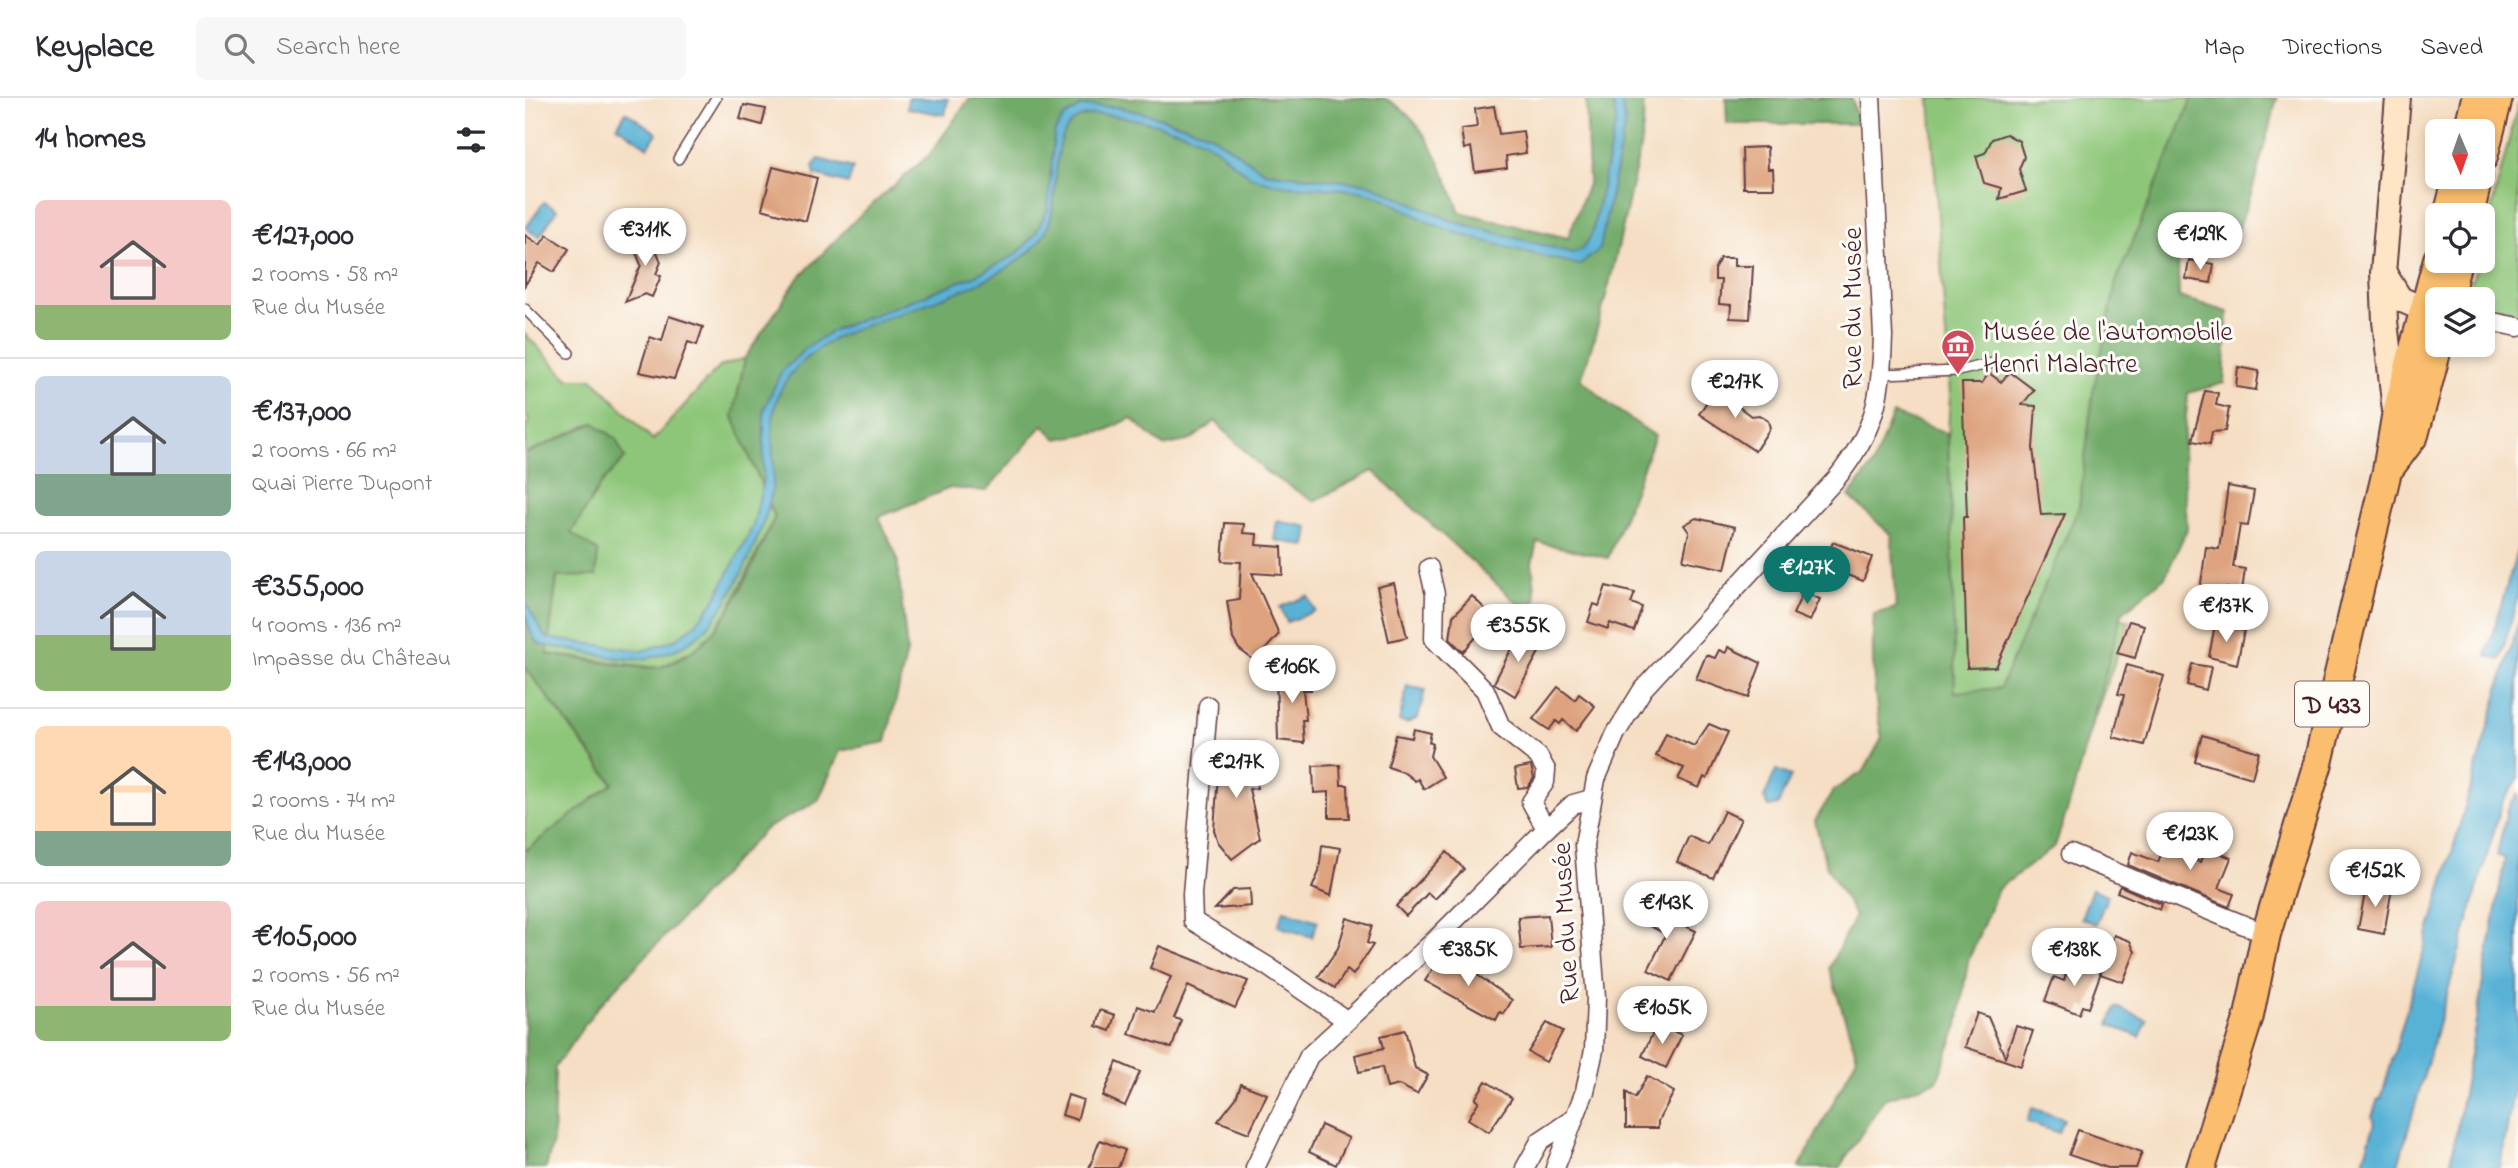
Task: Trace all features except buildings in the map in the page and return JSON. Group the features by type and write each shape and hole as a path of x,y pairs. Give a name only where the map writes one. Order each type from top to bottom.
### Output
{"main road":[{"path":"2471,119 2476,98"},
{"path":"2493,119 2498,98"},
{"name":"D 433","path":"2201,1168 2249,1016 2266,934 2318,763 2387,471 2396,417 2425,337"},
{"name":"D 433","path":"2387,471 2414,435 2435,357"},
{"name":"D 433","path":"2181,1168 2231,1011 2266,934"}],"street":[{"name":"Rue du Musée","path":"1555,1168 1585,1091 1594,1051 1595,998 1584,845 1596,779 1616,733 1643,689 1860,450 1875,414 1882,374 1883,335 1871,98"},
{"path":"2396,417 2385,321 2383,273 2398,98"},
{"path":"2383,273 2400,299 2425,304"},
{"path":"1429,568 1434,594 1434,639 1486,690 1501,727 1538,756 1546,770 1545,782 1531,802 1546,829"},
{"path":"1207,706 1192,894 1193,921 1346,1020"},
{"path":"1255,1168 1309,1056 1433,942 1573,804 1591,799"},
{"path":"2071,853 2266,934"},
{"path":"1525,1168 1539,1141 1573,1119"}],"lane":[{"path":"678,159 716,98"},
{"path":"525,309 569,353"},
{"path":"1882,374 1958,371 1993,363"}],"green space":[{"path":"970,98 1384,98 1411,118 1432,147 1460,212 1568,238 1589,181 1586,98 1643,98 1642,134 1625,217 1602,310 1581,379 1610,405 1655,436 1608,558 1537,542 1532,563 1536,599 1528,613 1373,471 1314,501 1266,472 1215,421 1191,440 1163,446 1131,418 1107,430 1057,439 1043,425 986,491 950,488 879,517 897,557 907,652 886,742 840,751 818,801 765,829 596,1009 555,1067 553,1141 546,1168 525,1168 525,851 613,783 525,667 525,454 594,423 616,439 625,458 601,484 571,533 598,551 596,576 557,577 547,654 652,668 682,658 702,644 732,606 775,517 733,417 745,358 797,280 858,217 929,155"},
{"path":"1726,98 1852,98 1858,124 1727,124"},
{"path":"1930,98 2222,98 2170,187 2116,617 2129,621 2086,742 1948,772 1952,603 1950,396"},
{"path":"2192,98 2277,98 2252,191 2238,228 2201,235 2178,260 2179,297 2228,312 2224,383 2188,393 2183,450 2187,529 2165,577 2122,613 2070,802 2055,846 1998,889 1968,961 1958,1025 1937,1081 1884,1099 1839,1168 1799,1168 1857,1057 1829,968 1855,916 1826,865 1815,821 1834,790 1864,771 1882,738 1874,677 1874,614 1896,608 1891,535 1849,496 1872,466 1893,414 1947,433 1955,692 2000,688 2079,507 2093,392 2116,282"},
{"path":"2518,104 2518,316 2495,313 2495,287 2470,287 2474,273 2495,273 2495,203 2493,203"},
{"path":"525,334 568,379 593,379 653,440 719,367 745,358 733,417 775,517 730,607 705,644 659,668 547,654 557,577 596,575 570,533 601,484 625,458 594,423 525,454 525,425 529,424 525,408"},
{"path":"525,667 613,784 525,851"}],"water":[{"path":"908,98 948,99 945,115 907,108"},
{"path":"1612,98 1621,98 1625,123 1600,249 1580,265 1454,232 1429,223 1389,201 1360,191 1269,183 1242,171 1208,143 1180,131 1122,117 1087,116 1076,120 1067,129 1061,142 1049,224 1042,238 1026,255 977,284 839,336 796,367 784,384 775,405 772,438 773,483 757,540 726,602 703,631 690,642 667,653 641,659 541,645 531,632 525,601 546,638 643,651 674,640 695,625 714,601 754,524 763,480 764,409 781,372 806,348 834,330 974,276 1017,254 1035,235 1048,209 1054,133 1063,118 1082,106 1117,107 1155,116 1210,134 1265,172 1370,184 1452,221 1573,253 1583,249 1592,234 1616,121"},
{"path":"626,112 657,133 648,147 617,126"},
{"path":"819,159 853,168 848,184 815,175 813,166"},
{"path":"544,202 557,210 539,237 526,228"},
{"path":"1277,521 1309,527 1306,546 1274,540"},
{"path":"2518,548 2518,596 2500,660 2486,656"},
{"path":"1308,596 1315,611 1287,622 1280,607"},
{"path":"2518,623 2518,779 2502,803 2397,1168 2361,1168 2375,1123 2372,1117 2378,1099 2381,1099"},
{"path":"1407,686 1425,690 1418,718 1407,723 1399,721"},
{"path":"1776,770 1791,776 1778,805 1769,807 1764,798"},
{"path":"2518,794 2518,1064 2500,1168 2450,1168 2505,858 2497,855 2507,810"},
{"path":"2092,889 2108,895 2096,924 2081,918"},
{"path":"1284,910 1318,921 1312,937 1278,926"},
{"path":"2116,1007 2147,1020 2140,1037 2109,1025"},
{"path":"2032,1108 2064,1119 2059,1133 2027,1122"}],"place":[{"name":"Musée de l'automobile Henri Malartre","path":"1958,376"}]}
